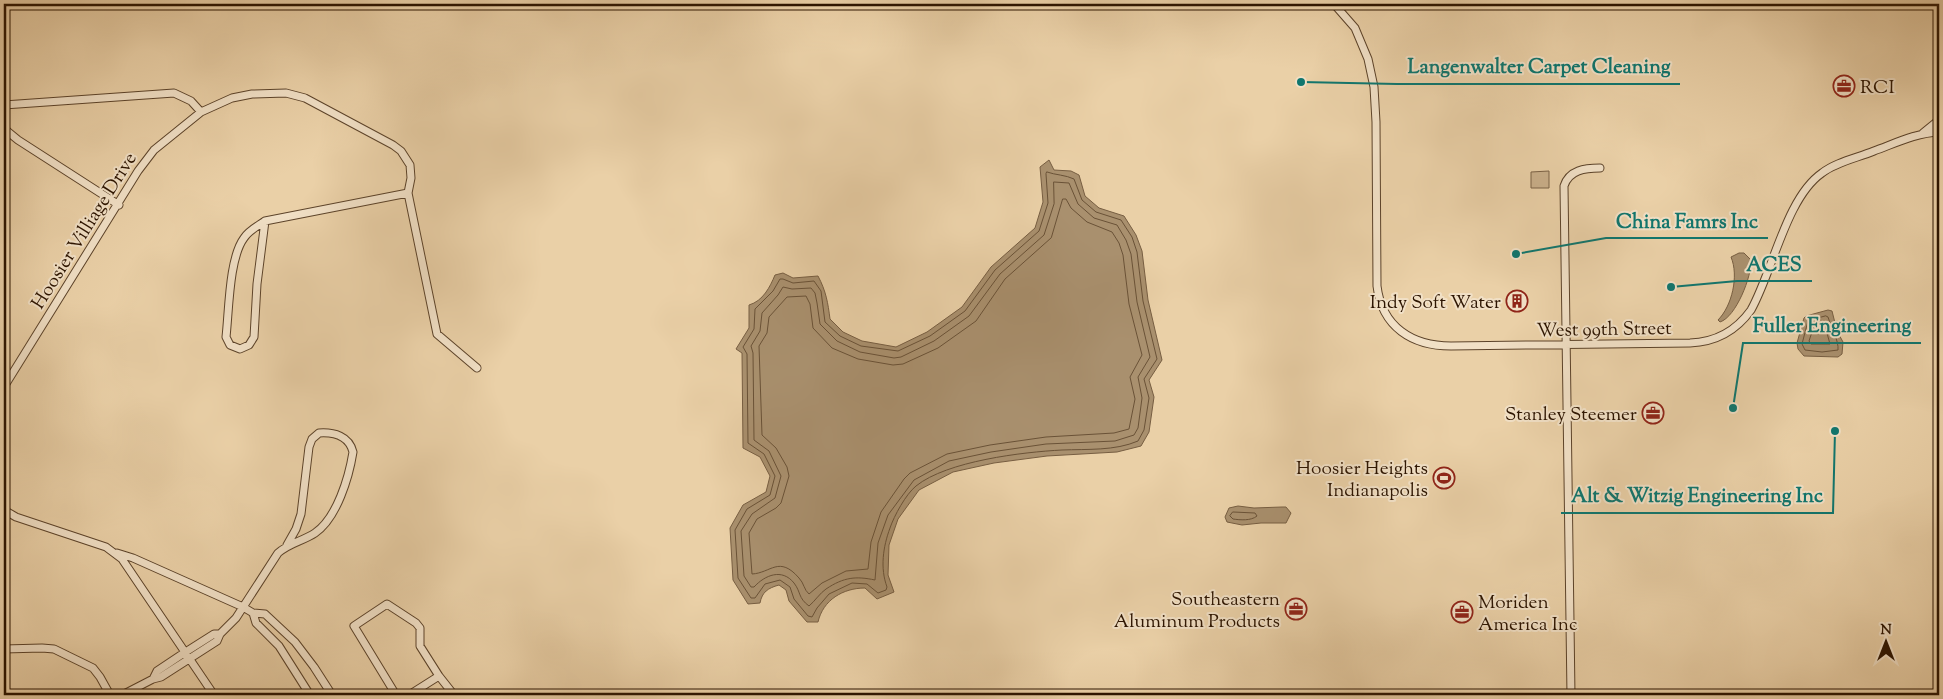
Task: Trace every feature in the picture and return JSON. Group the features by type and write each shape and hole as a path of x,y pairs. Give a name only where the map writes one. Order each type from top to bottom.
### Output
{"street":[{"name":"West 99th Street","path":"1334,4 1355,28 1368,59 1374,87 1377,286 1381,304 1394,324 1402,332 1418,342 1437,346 1698,343 1727,334 1740,324 1754,306 1791,214 1807,186 1834,166 1923,133 1939,132"},
{"name":"Hoosier Villiage Drive","path":"4,387 119,205 138,171 154,150 201,112 232,98 252,94 286,92 305,98 401,151 410,165 411,178 408,193 437,334 477,368"},
{"path":"4,105 174,93 191,101 201,112"},
{"name":"West 99th Street","path":"1923,133 1939,120"},
{"path":"4,126 18,140 119,205"},
{"path":"1570,695 1564,186 1569,176 1578,171 1600,168"},
{"path":"265,221 254,338 249,345 240,349 230,345 226,337 235,254 244,237 253,228 265,221 408,193"},
{"path":"122,695 153,679 161,678 217,641 220,634 236,618 275,557 287,545 296,529 301,514 310,442 319,433 337,435 348,441 353,452 338,503 317,532 287,545"},
{"path":"4,510 133,558 253,613 265,614 295,642 332,695"},
{"path":"113,552 128,568 214,695"},
{"path":"396,695 354,626 387,604 416,623 420,628 420,646 454,695"},
{"path":"253,613 256,623 279,646 310,695"},
{"path":"153,679 157,671 214,634 220,634"},
{"path":"4,649 42,648 54,650 93,668 110,695"},
{"path":"409,695 439,676"}],"shaded area":[{"path":"1549,171 1549,188 1531,188 1531,172"}],"water":[{"path":"1049,160 1054,170 1071,171 1079,175 1085,196 1099,208 1124,216 1136,235 1142,251 1148,300 1162,360 1149,380 1154,397 1149,432 1141,446 1117,452 1047,456 994,463 953,472 919,490 898,519 889,545 888,575 894,592 877,599 865,588 849,590 835,597 824,607 818,622 807,622 789,601 786,590 779,585 766,591 760,603 748,604 733,580 730,528 743,505 766,492 770,476 760,457 743,448 742,353 736,349 749,328 749,305 762,297 775,275 783,273 793,278 818,276 826,297 830,319 843,332 862,341 896,347 927,332 962,307 991,267 1035,228 1043,202 1040,167"},
{"path":"1744,253 1751,260 1749,276 1742,295 1732,312 1726,319 1720,322 1718,320 1727,307 1733,290 1734,273 1731,257"},
{"path":"1828,310 1832,311 1837,331 1843,342 1842,354 1838,357 1804,356 1798,349 1797,343 1804,318"},
{"path":"1238,506 1254,508 1286,507 1291,513 1286,523 1242,525 1227,522 1225,517 1229,508"}],"place":[{"name":"Langenwalter Carpet Cleaning","path":"1301,82"},
{"name":"RCI","path":"1844,86"},
{"name":"China Famrs Inc","path":"1516,254"},
{"name":"ACES","path":"1671,287"},
{"name":"Indy Soft Water","path":"1517,301"},
{"name":"Fuller Engineering","path":"1733,408"},
{"name":"Stanley Steemer","path":"1653,413"},
{"name":"Alt & Witzig Engineering Inc","path":"1835,431"},
{"name":"Hoosier Heights Indianapolis","path":"1444,478"},
{"name":"Southeastern Aluminum Products","path":"1296,609"},
{"name":"Moriden America Inc","path":"1462,612"}]}
